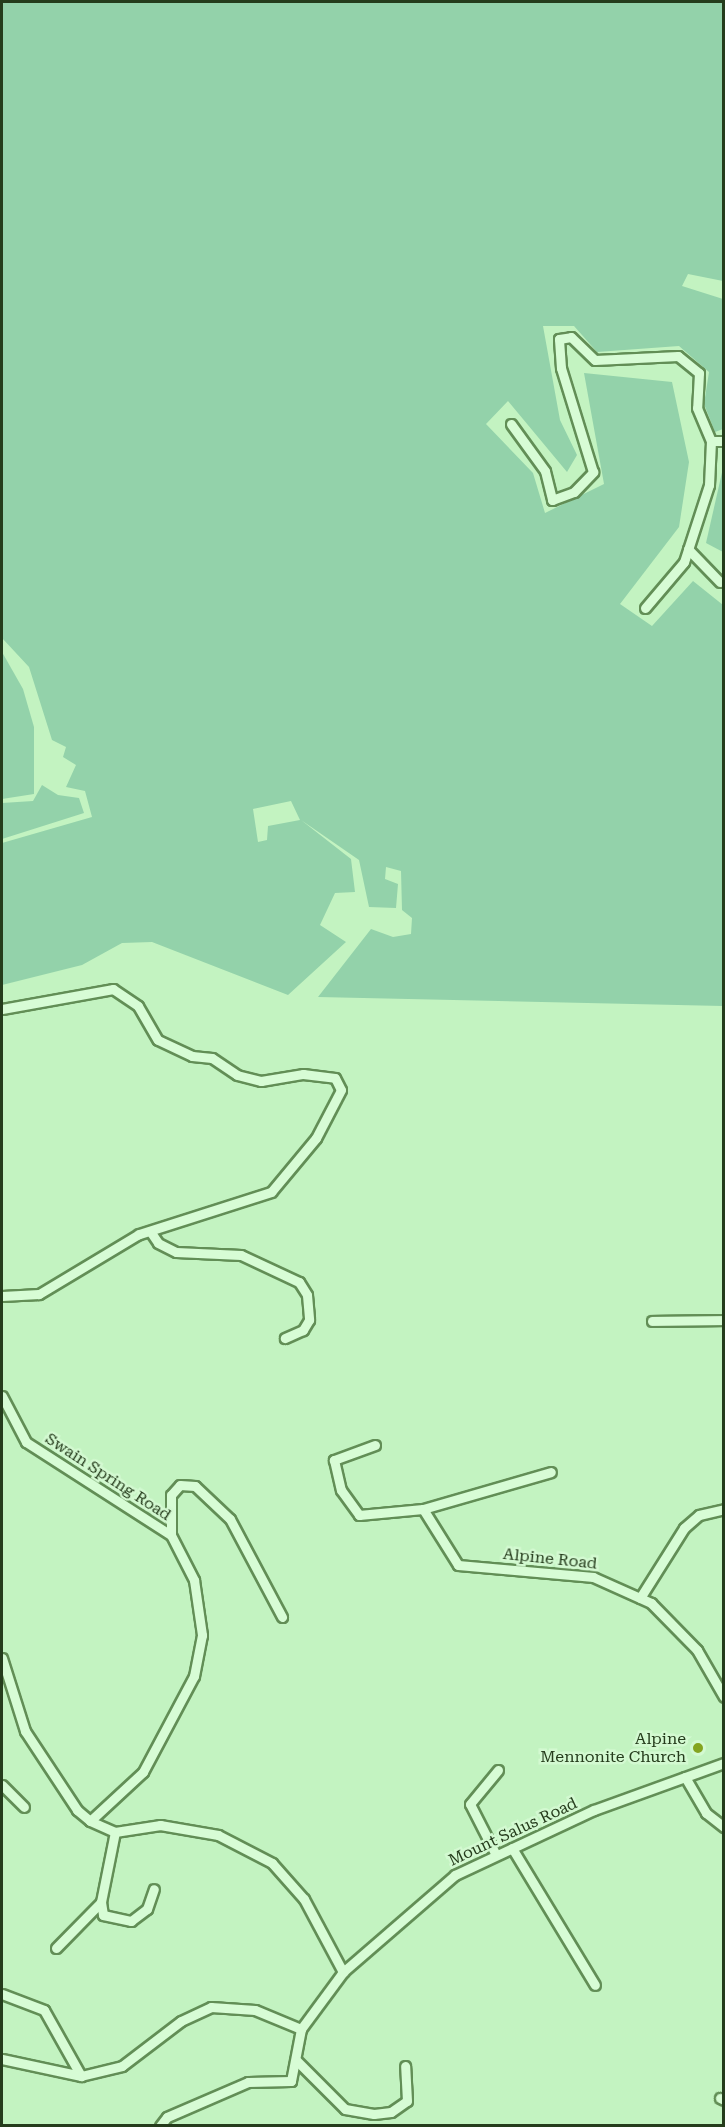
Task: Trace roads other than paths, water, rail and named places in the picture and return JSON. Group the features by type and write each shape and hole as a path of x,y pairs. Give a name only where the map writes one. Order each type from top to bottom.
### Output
{"street":[{"path":"511,424 545,471 552,500 574,492 593,472 561,368 559,339 571,337 595,360 678,356 699,374 698,408 711,441 709,485 688,549 645,608"},
{"path":"711,441 723,441"},
{"path":"688,549 720,582"},
{"path":"2,1009 112,989 138,1006 158,1040 192,1056 212,1058 237,1075 261,1081 303,1074 335,1078 341,1089 316,1138 271,1192 150,1231 39,1294 2,1296"},
{"path":"150,1231 158,1243 176,1252 241,1255 298,1282 307,1295 309,1320 303,1330 285,1338"},
{"path":"652,1321 723,1320"},
{"name":"Swain Spring Road","path":"2,1396 26,1442 171,1535 194,1580 202,1635 194,1676 143,1772 90,1821"},
{"path":"375,1445 334,1460 341,1491 359,1515 423,1509 551,1472"},
{"path":"171,1535 171,1495 180,1485 195,1486 231,1519 282,1617"},
{"name":"Alpine Road","path":"423,1509 458,1565 593,1577 640,1598 677,1624 723,1697"},
{"path":"640,1598 684,1528 699,1515 723,1509"},
{"path":"2,1658 26,1731 77,1810 90,1821 115,1832 160,1825 218,1835 272,1863 304,1899 343,1972 301,2029 297,2061 289,2083 248,2082 166,2117 160,2126"},
{"name":"Mount Salus Road","path":"343,1972 415,1904 496,1855 723,1763"},
{"path":"496,1855 470,1804 498,1770"},
{"path":"685,1777 706,1814 723,1827"},
{"path":"2,1785 24,1807"},
{"path":"115,1832 101,1902 103,1915 131,1921 147,1909 154,1889"},
{"path":"512,1848 595,1986"},
{"path":"56,1948 101,1902"},
{"path":"2,1994 44,2010 81,2076"},
{"path":"2,2059 81,2076 122,2066 181,2021 211,2007 255,2010 301,2029"},
{"path":"297,2061 345,2109 374,2114 391,2112 407,2101 405,2066"}],"place":[{"name":"Alpine Mennonite Church","path":"698,1748"}]}
